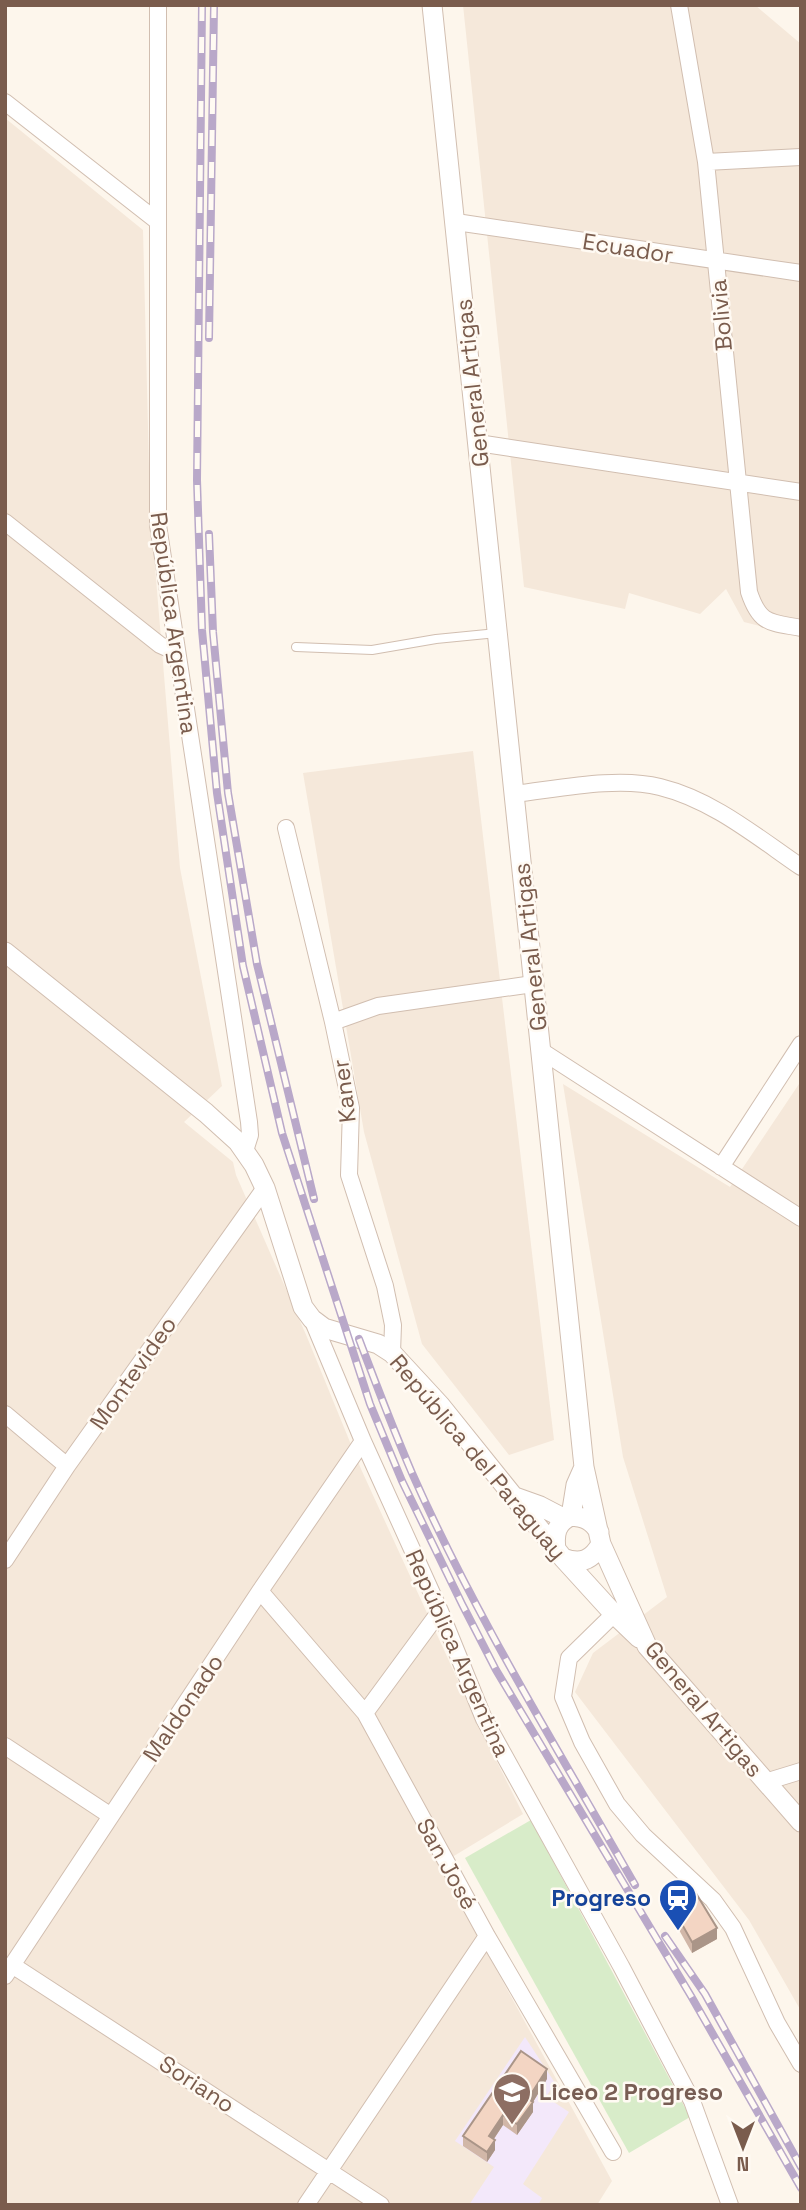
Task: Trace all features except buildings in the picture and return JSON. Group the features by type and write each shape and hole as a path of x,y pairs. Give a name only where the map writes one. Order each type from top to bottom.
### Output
{"street":[{"name":"República Argentina","path":"158,5 158,525 249,1122 250,1135 245,1151"},
{"name":"Bolivia","path":"679,5 706,162 749,592 757,611 766,621 801,628"},
{"name":"General Artigas","path":"436,6 497,633 584,1467 600,1538 647,1646 801,1822"},
{"path":"5,102 157,222"},
{"path":"706,162 801,157"},
{"name":"Ecuador","path":"456,222 801,273"},
{"path":"478,443 801,492"},
{"path":"5,522 160,645 176,652"},
{"path":"514,794 597,785 658,786 712,807 801,867"},
{"name":"Kaner","path":"286,828 334,1022 351,1108 349,1175 385,1286 393,1325 392,1353"},
{"path":"5,952 206,1113 245,1151 265,1188 303,1307 312,1319"},
{"path":"334,1022 378,1006 533,984"},
{"path":"722,1167 801,1044"},
{"path":"540,1050 801,1218"},
{"name":"Montevideo","path":"5,1560 66,1466 265,1188"},
{"name":"República Argentina","path":"312,1319 363,1441 440,1611 484,1719 621,1966 692,2101 730,2205"},
{"name":"República del Paraguay","path":"312,1319 324,1328 378,1344 392,1353 440,1405 511,1496 560,1553 614,1615 647,1646"},
{"path":"5,1414 66,1466"},
{"name":"Maldonado","path":"9,1970 260,1591 363,1441"},
{"path":"511,1496 568,1517 582,1516 594,1523 600,1538 596,1554 586,1561 574,1562 560,1553 555,1537 557,1528 568,1517 576,1485 584,1467"},
{"path":"540,1506 553,1501 576,1485"},
{"name":"San José","path":"260,1591 365,1713 487,1936 613,2152"},
{"path":"365,1713 440,1611"},
{"path":"614,1615 569,1658 563,1697 582,1742 617,1804 643,1835 713,1900 733,1928 777,2023 801,2064"},
{"path":"5,1746 111,1816"},
{"path":"765,1782 801,1770"},
{"path":"306,2205 487,1936"},
{"name":"Soriano","path":"9,1970 329,2169 381,2205"}],"lane":[{"path":"296,647 372,649 497,633"}],"shaded area":[{"path":"463,5 755,5 801,44 801,636 744,622 726,589 700,614 629,593 625,609 524,587"},
{"path":"5,118 143,230 150,506 180,868 222,1086 184,1122 233,1162 236,1175 361,1469 477,1722 523,1814 439,1865 612,2181 597,2205 5,2205"},
{"path":"473,751 554,1440 509,1455 422,1344 364,1132 303,773"},
{"path":"801,1081 801,2011 749,1920 575,1692 593,1653 667,1597 623,1457 563,1084 730,1187"},
{"name":"Liceo 2 Progreso","path":"525,2037 555,2083 546,2097 569,2112 523,2184 542,2198 538,2205 469,2205 494,2167 455,2141"}],"green space":[{"path":"531,1820 690,2117 629,2153 465,1858"}],"railway":[{"path":"202,5 197,480 202,630 217,793 243,966 282,1133 370,1404 402,1481 462,1604 496,1670 691,1996 801,2188"},
{"path":"209,338 214,5"},
{"path":"209,534 213,632 228,793 257,964 314,1199"},
{"path":"359,1339 412,1473 463,1579 518,1682 635,1885"},
{"path":"665,1936 705,1994 801,2167"}],"place":[{"name":"Progreso","path":"678,1932"},
{"name":"Liceo 2 Progreso","path":"512,2126"}]}
